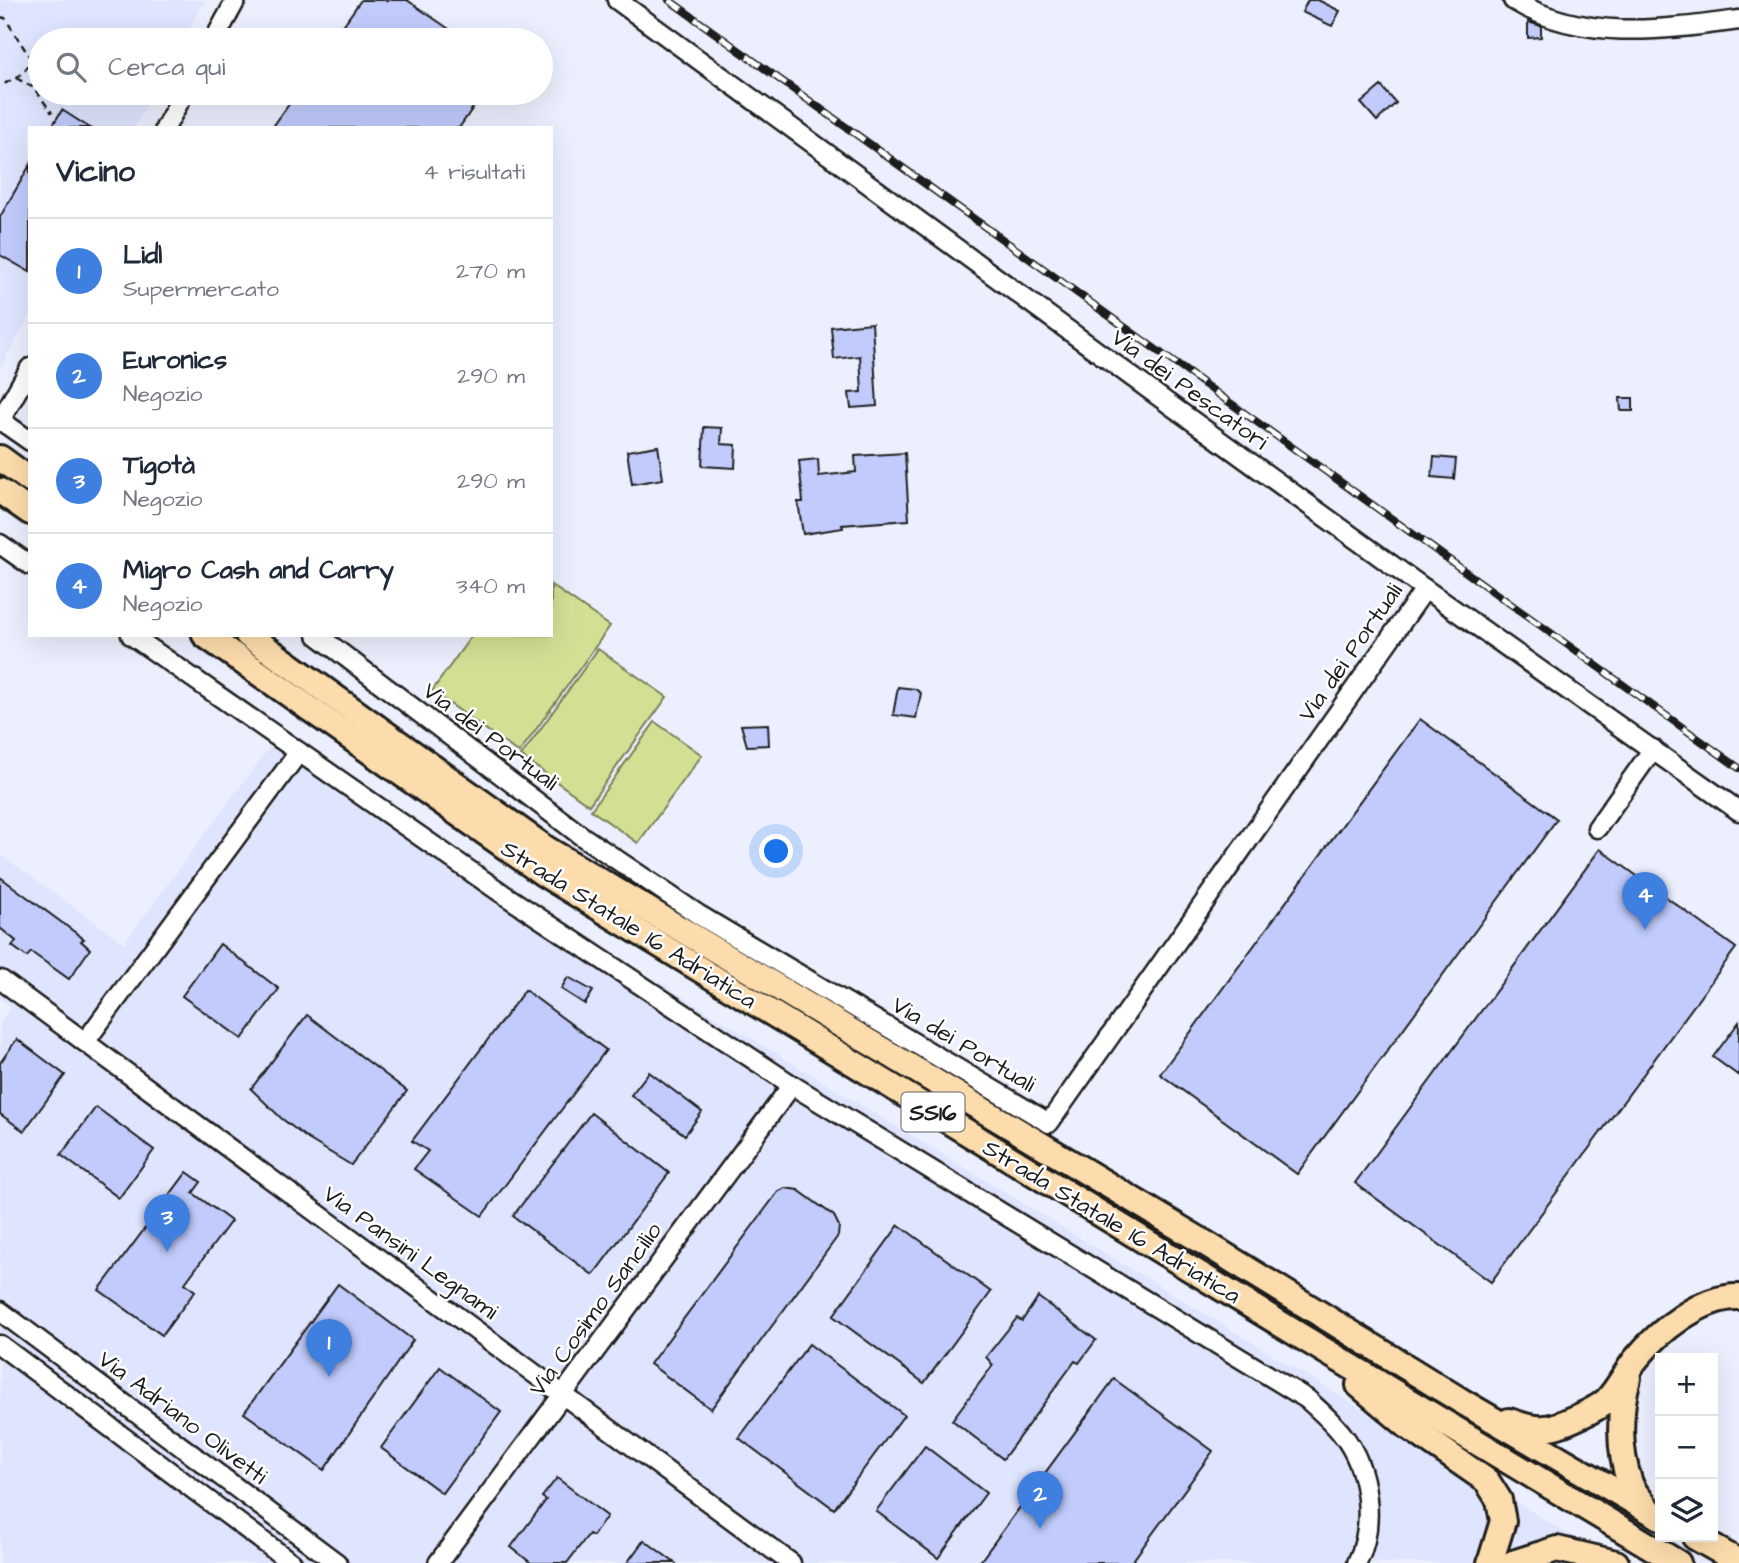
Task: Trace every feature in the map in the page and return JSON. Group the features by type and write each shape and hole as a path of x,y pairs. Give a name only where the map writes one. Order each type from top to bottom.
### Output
{"highway":[{"path":"0,458 28,479"},
{"path":"0,491 28,511"},
{"name":"Strada Statale 16 Adriatica","path":"208,637 544,874 1678,1563"},
{"name":"Strada Statale 16 Adriatica","path":"251,637 545,848 1200,1240 1463,1402 1654,1513"},
{"path":"1463,1402 1523,1426 1548,1428 1588,1412 1607,1400 1639,1356 1686,1313 1730,1297 1739,1297"},
{"path":"1302,1337 1409,1427 1487,1481 1499,1500 1503,1521 1490,1563"},
{"path":"1639,1356 1628,1379 1621,1408 1623,1448 1631,1485 1654,1513"},
{"path":"1704,1542 1739,1562"},
{"path":"1513,1563 1557,1549 1616,1563"}],"street":[{"path":"221,28 236,0"},
{"name":"Via dei Pescatori","path":"617,0 1425,589 1739,811"},
{"path":"1513,0 1569,24 1622,30 1739,20"},
{"path":"165,126 177,105"},
{"path":"28,371 0,420 28,440"},
{"path":"0,544 28,564"},
{"name":"Via dei Portuali","path":"320,637 583,837 699,915 1049,1123 1425,589"},
{"path":"134,637 503,894 792,1084 1307,1399 1344,1435 1357,1459 1364,1480 1367,1527 1357,1563"},
{"path":"1597,828 1653,749"},
{"path":"85,1042 299,752"},
{"name":"Via Pansini Legnami","path":"1,980 791,1563"},
{"name":"Via Cosimo Sancilio","path":"438,1563 792,1084"},
{"name":"Via Adriano Olivetti","path":"0,1311 337,1563"},
{"path":"0,1345 292,1563"}],"path":[{"path":"0,17 5,18 28,54"},
{"path":"0,86 16,78 28,67"},
{"path":"16,78 28,85"},
{"path":"46,105 52,113"}],"shaded area":[{"path":"0,0 205,0 190,28 28,28 28,105 146,105 135,126 28,126 28,319 0,369"},
{"path":"270,746 1616,1563 0,1563 0,1022 11,1006 0,999 0,854 124,943"}],"green space":[{"path":"553,586 610,626 519,753 432,691 471,637 553,637"},
{"path":"598,649 667,697 589,805 521,756"},
{"path":"655,722 702,755 638,843 591,810"}],"building":[{"path":"361,0 407,0 448,28 341,28"},
{"path":"1308,0 1318,0 1340,11 1332,26 1302,12"},
{"path":"1528,22 1541,26 1541,37 1528,38"},
{"path":"1381,86 1396,103 1377,121 1361,103"},
{"path":"288,105 475,105 460,126 273,126"},
{"path":"62,110 87,126 52,126"},
{"path":"28,168 28,271 0,255 0,217"},
{"path":"872,323 877,406 851,408 849,393 862,392 860,356 834,359 831,327"},
{"path":"1620,398 1633,398 1633,411 1621,411"},
{"path":"704,427 722,428 721,444 736,445 735,468 702,466"},
{"path":"658,446 663,479 632,484 627,451"},
{"path":"905,453 909,520 842,525 843,528 803,534 798,502 803,502 799,461 818,459 819,476 856,472 855,456"},
{"path":"1434,457 1456,459 1454,479 1432,477"},
{"path":"898,687 915,689 921,693 916,718 893,715"},
{"path":"1420,719 1557,819 1297,1174 1160,1074"},
{"path":"768,724 769,745 747,746 741,725"},
{"path":"1600,849 1736,948 1491,1282 1355,1183"},
{"path":"0,877 84,939 81,941 90,949 69,979 31,952 27,957 12,946 16,941 0,928"},
{"path":"220,944 279,989 242,1039 182,996"},
{"path":"568,977 593,991 585,1004 561,989"},
{"path":"525,990 606,1050 482,1216 414,1169 428,1151 412,1141"},
{"path":"307,1015 407,1091 351,1165 308,1139 251,1089"},
{"path":"1739,1022 1739,1076 1713,1057"},
{"path":"17,1039 65,1075 24,1131 0,1114 0,1063"},
{"path":"649,1072 702,1112 685,1135 631,1095"},
{"path":"96,1107 154,1150 119,1198 61,1155"},
{"path":"591,1113 669,1173 593,1275 513,1216"},
{"path":"187,1172 201,1182 193,1193 231,1221 185,1283 195,1291 162,1335 99,1290"},
{"path":"785,1188 798,1190 834,1216 839,1226 838,1236 711,1409 650,1364 778,1192"},
{"path":"899,1225 991,1292 924,1383 833,1316"},
{"path":"338,1284 413,1340 324,1470 244,1413"},
{"path":"1038,1297 1096,1340 1079,1363 1075,1361 1003,1459 952,1420 993,1365 986,1357 1017,1318 1022,1321"},
{"path":"809,1344 904,1415 834,1509 739,1438"},
{"path":"440,1367 501,1412 442,1493 381,1448"},
{"path":"1114,1379 1213,1451 1131,1563 979,1563"},
{"path":"925,1446 986,1493 938,1558 876,1511"},
{"path":"557,1478 607,1516 593,1536 589,1534 567,1563 531,1563 511,1547 546,1500 542,1497"},
{"path":"644,1540 675,1563 627,1563"}],"railway":[{"path":"669,0 1739,768"}],"place":[{"name":"Migro Cash and Carry","path":"1645,930"},
{"name":"Tigotà","path":"167,1252"},
{"name":"Lidl","path":"329,1377"},
{"name":"Euronics","path":"1040,1529"}]}
